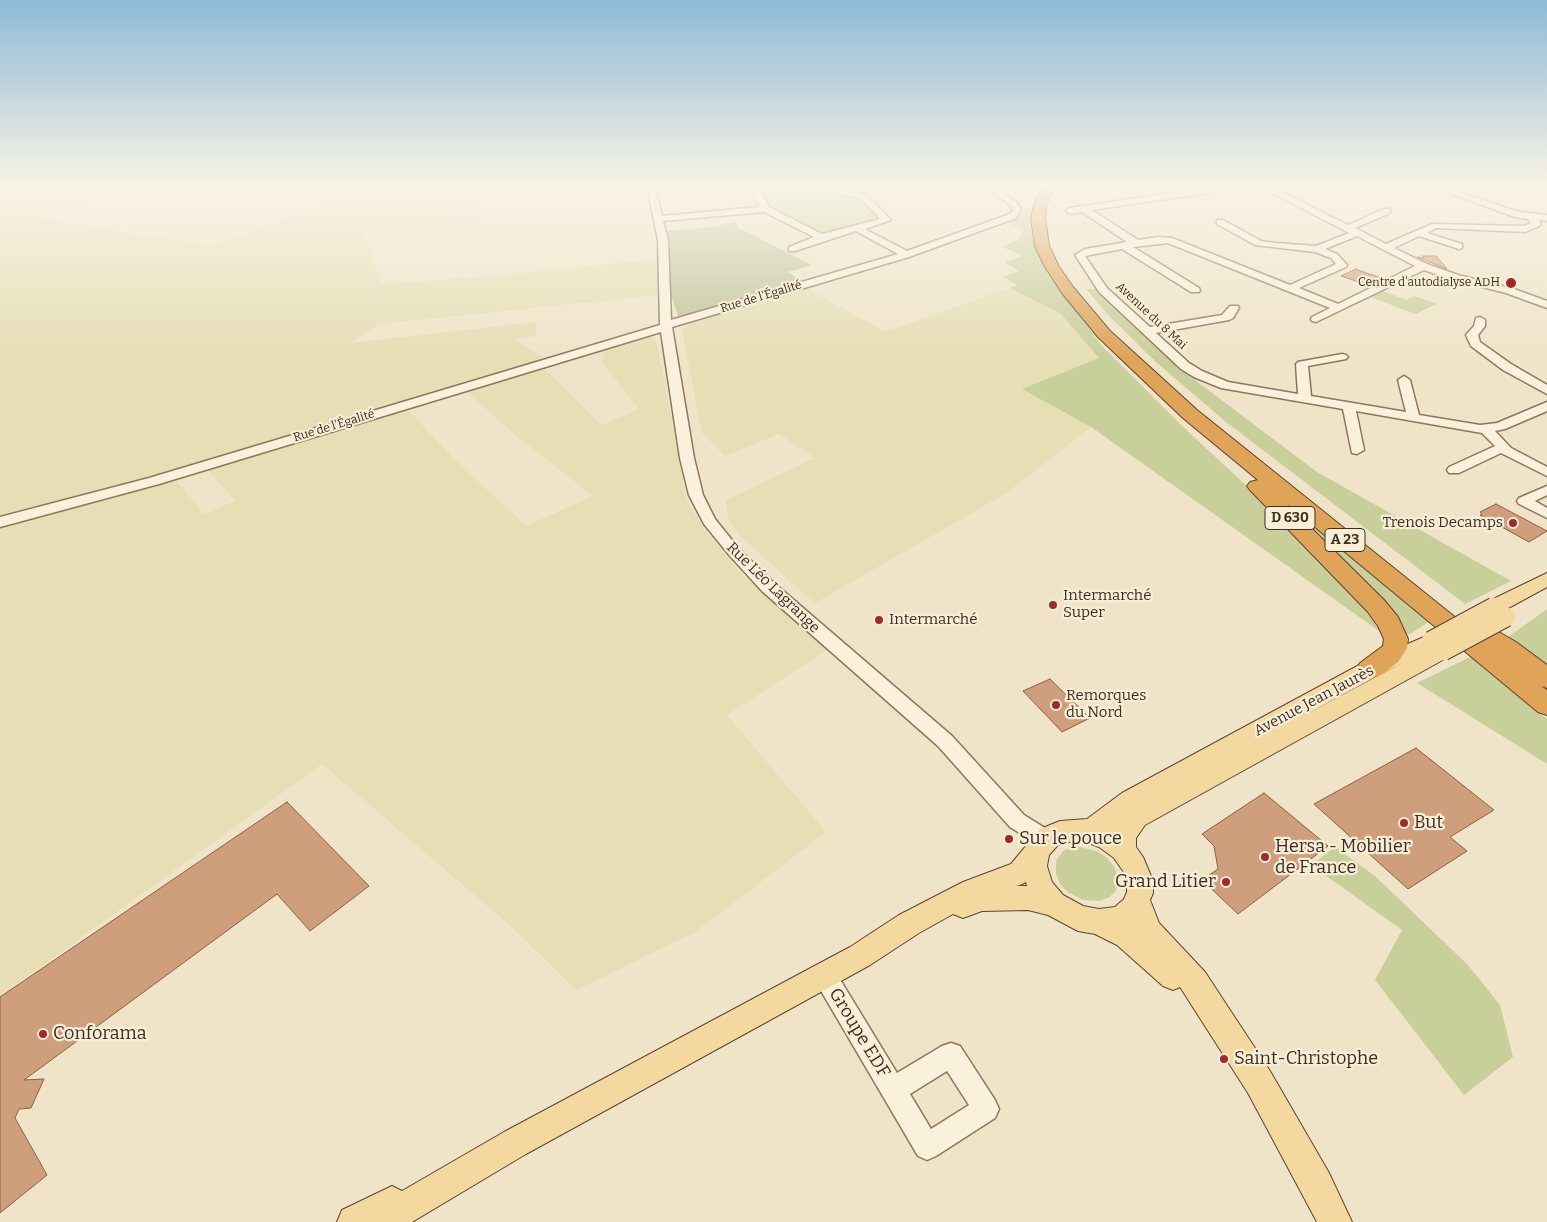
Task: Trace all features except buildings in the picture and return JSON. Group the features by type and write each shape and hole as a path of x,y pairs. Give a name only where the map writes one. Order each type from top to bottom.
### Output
{"highway":[{"name":"A 23","path":"1042,244 1052,267 1087,316 1145,374 1203,424 1547,705"},
{"name":"A 23","path":"1053,244 1071,279 1112,329 1199,409 1547,687"},
{"name":"D 630","path":"1145,374 1157,392 1277,505 1381,612 1395,634 1395,648 1389,656 1369,670"},
{"path":"1476,630 1507,648 1547,678"}],"main road":[{"name":"Avenue Jean Jaurès","path":"1123,850 1123,838 1128,826 1144,814 1437,646 1500,612 1547,579"},
{"name":"Avenue Jean Jaurès","path":"1500,612 1547,594"},
{"name":"Avenue Jean Jaurès","path":"1086,831 1096,828 1131,800 1369,670 1437,646"},
{"path":"380,1222 515,1143 825,976 860,956 902,928 963,894 1020,873 1041,847 1064,831 1086,831 1108,839 1123,850 1134,865 1139,877 1140,890 1133,908 1114,920 1099,922"},
{"path":"1041,847 1034,866 1037,880 1044,893 1054,904 1078,918 1099,922 1117,930 1134,941 1222,1025"},
{"path":"860,956 982,900 1022,898 1054,904"},
{"path":"1137,901 1141,916 1149,932 1190,976 1259,1082 1317,1185 1335,1222"},
{"path":"354,1222 515,1143"},
{"path":"1317,1185 1343,1222"}],"street":[{"name":"Rue Léo Lagrange","path":"663,244 666,326 687,458 694,490 712,526 768,587 945,742 1041,847"},
{"path":"792,249 805,244"},
{"path":"886,244 906,255"},
{"name":"Rue de l'Égalité","path":"0,522 136,486 906,255 936,244"},
{"path":"1129,244 1194,290"},
{"name":"Avenue du 8 Mai","path":"1129,244 1083,252 1080,258 1103,290 1188,368 1205,377 1237,388 1486,429 1500,426 1547,406"},
{"name":"Avenue du 8 Mai","path":"1179,244 1339,308"},
{"path":"1264,244 1317,249 1334,256 1342,265 1291,288"},
{"path":"1317,249 1326,244"},
{"path":"1381,244 1424,266 1454,277 1510,291 1547,305"},
{"path":"1387,247 1394,244"},
{"path":"1453,244 1459,246"},
{"path":"1316,319 1424,266"},
{"path":"1147,331 1225,318 1229,316 1234,308"},
{"path":"1480,320 1479,326 1472,335 1475,344 1501,363 1547,390"},
{"path":"1305,400 1302,364 1342,357"},
{"path":"1404,380 1414,418"},
{"path":"1349,407 1357,450"},
{"path":"1486,429 1502,448 1547,472"},
{"path":"1454,470 1502,448"},
{"path":"1547,490 1524,501 1547,514"},
{"name":"Groupe EDF","path":"825,976 893,1090"}],"shaded area":[{"path":"0,244 368,244 381,284 495,276 657,259 659,295 379,324 349,343 536,322 536,336 515,339 547,360 164,477 0,519"},
{"path":"803,286 885,332 1009,288 1060,313 1099,358 1023,389 1091,427 1005,494 815,603 741,537 728,517 726,500 815,458 779,434 725,456 702,433 682,330 694,321"},
{"path":"650,334 657,343 687,501 704,529 739,571 827,650 727,715 826,832 695,932 576,990 514,929 322,764 0,996 0,526 175,479 204,514 235,501 208,470 405,407 456,461 526,526 593,496 518,437 463,389 542,366 602,425 639,409 603,363 604,347"}],"green space":[{"path":"670,244 771,244 812,265 788,272 803,282 679,318 669,290 667,260 669,260"},
{"path":"1009,244 1034,244 1048,275 1102,346 1181,425 1263,501 1293,508 1429,622 1410,634 1389,638 1091,427 1022,389 1099,358 1060,313 1009,288 1018,285 1003,277 1019,271 1004,262 1023,256 1002,247"},
{"path":"1086,289 1095,289 1187,374 1317,472 1511,581 1465,604 1226,422 1156,362 1110,317"},
{"path":"1383,291 1406,300 1415,296 1437,304 1415,314 1371,297"},
{"path":"1547,609 1547,666 1508,637"},
{"path":"1472,656 1547,719 1547,764 1417,683"},
{"path":"1076,846 1097,851 1113,865 1117,874 1118,884 1115,892 1108,898 1099,901 1083,900 1068,892 1060,884 1056,874 1056,861 1063,851"},
{"path":"1335,847 1375,876 1468,965 1500,1005 1513,1057 1464,1095 1375,980 1402,930 1311,865"}],"place":[{"name":"Centre d'autodialyse ADH","path":"1511,283"},
{"name":"Trenois Decamps","path":"1513,523"},
{"name":"Intermarché Super","path":"1053,605"},
{"name":"Intermarché","path":"879,620"},
{"name":"Remorques du Nord","path":"1056,705"},
{"name":"But","path":"1404,823"},
{"name":"Sur le pouce","path":"1009,839"},
{"name":"Hersa - Mobilier de France","path":"1265,857"},
{"name":"Grand Litier","path":"1226,882"},
{"name":"Conforama","path":"43,1034"},
{"name":"Saint-Christophe","path":"1224,1059"}]}
